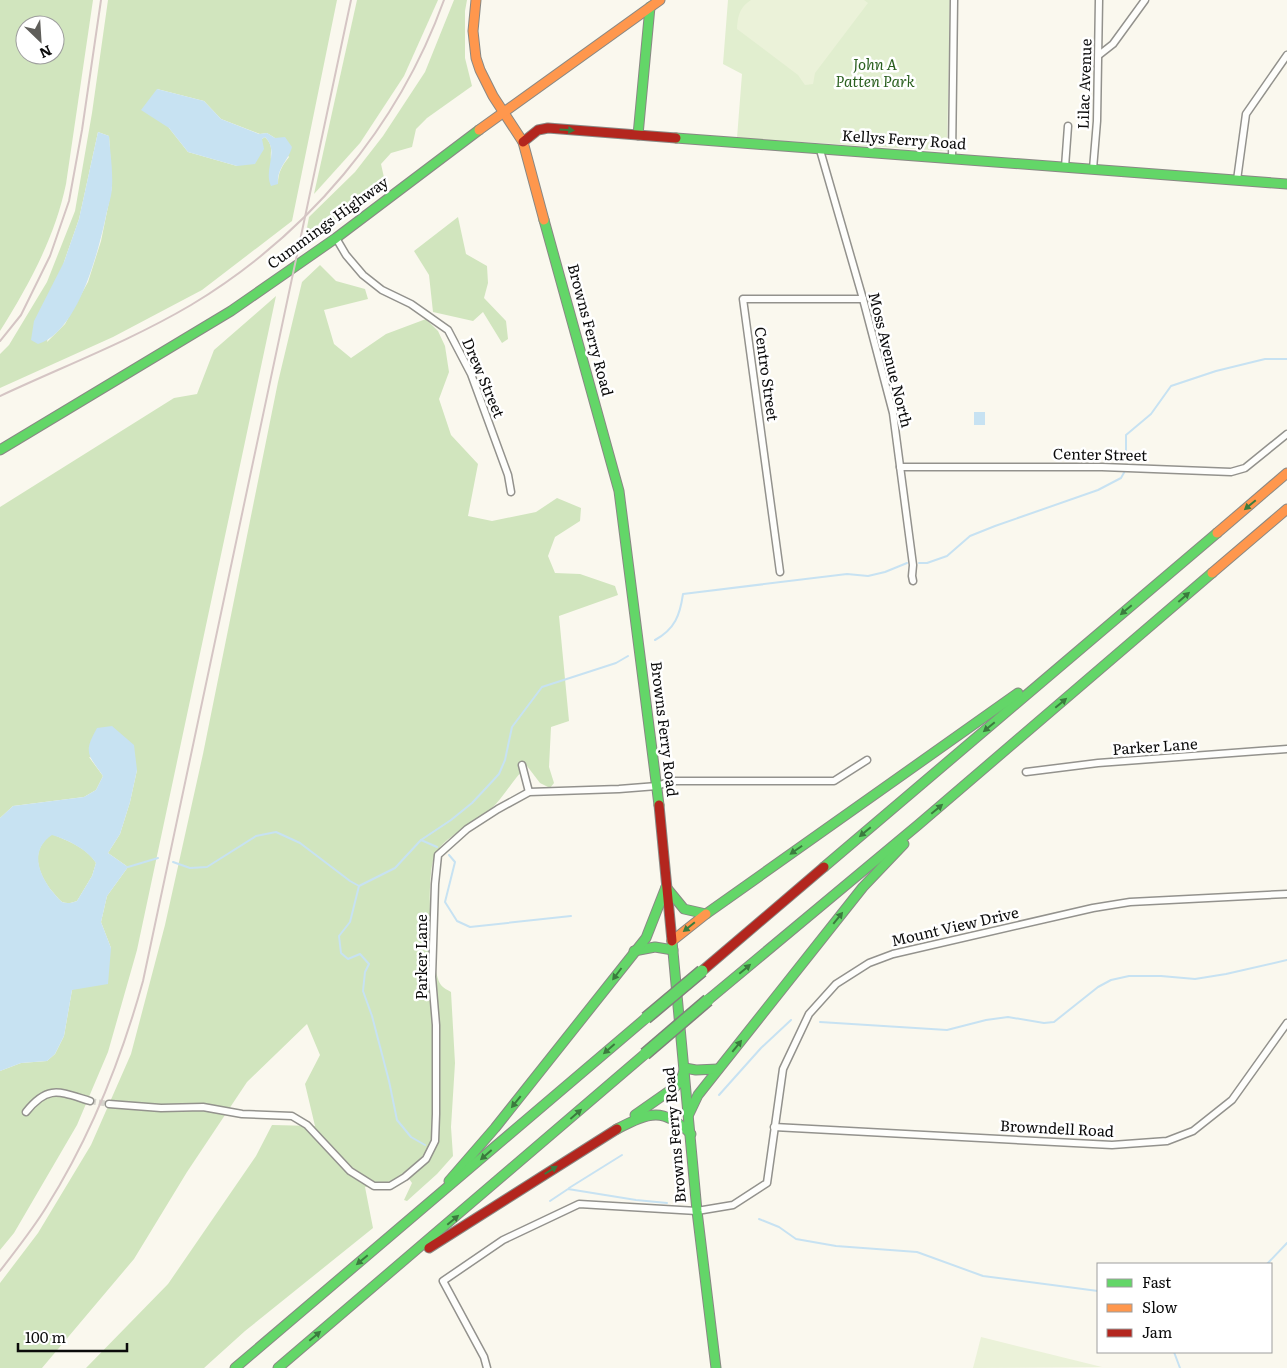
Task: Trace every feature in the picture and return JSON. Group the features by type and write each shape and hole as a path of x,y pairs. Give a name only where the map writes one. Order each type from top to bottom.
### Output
{"main road":[{"name":"Browns Ferry Road","path":"476,0 472,36 480,73 523,142 619,492 657,786 697,1211 716,1368"},
{"name":"Cummings Highway","path":"0,450 231,311 336,238 650,4 660,0"},
{"path":"638,135 650,4"},
{"name":"Kellys Ferry Road","path":"523,142 538,130 548,128 1287,184"},
{"path":"235,1368 1287,473"},
{"path":"278,1368 1287,509"},
{"path":"634,951 673,945 706,914 1079,650"},
{"path":"689,1114 698,1095 718,1069 863,887 906,842 918,825"},
{"path":"439,1195 457,1170 495,1128 646,938 666,887 684,909 706,914"},
{"path":"392,1271 615,1130 675,1087 685,1068 696,1070 718,1069"},
{"path":"615,1130 648,1114 661,1114 680,1123 691,1134"}],"street":[{"path":"952,158 954,0"},
{"name":"Lilac Avenue","path":"1093,169 1097,121 1099,0"},
{"path":"1098,54 1113,44 1145,0"},
{"path":"1237,180 1246,114 1287,55"},
{"path":"1065,167 1068,126"},
{"name":"Moss Avenue North","path":"820,150 863,299 893,413 913,565 913,581"},
{"name":"Drew Street","path":"336,238 363,275 382,290 411,304 448,330 471,374 508,475 511,492"},
{"name":"Centro Street","path":"780,572 743,299 863,299"},
{"name":"Center Street","path":"900,467 1102,467 1231,472 1245,468 1287,434"},
{"name":"Parker Lane","path":"1026,772 1098,763 1287,749"},
{"name":"Parker Lane","path":"109,1104 161,1108 203,1107 242,1114 292,1116 307,1125 350,1171 374,1186 390,1186 405,1177 426,1159 435,1141 436,1025 432,977 435,884 438,855 467,829 529,792 619,789 657,786 671,781 834,781 867,760"},
{"path":"522,765 529,792"},
{"name":"Mount View Drive","path":"487,1368 484,1357 443,1280 503,1240 579,1204 697,1211 733,1205 767,1183 783,1069 809,1014 836,984 869,964 917,947 1093,908 1130,902 1287,894"},
{"name":"Browndell Road","path":"774,1127 1112,1145 1167,1141 1193,1132 1232,1100 1287,1023"},
{"path":"26,1112 35,1100 46,1093 62,1092 90,1101"}],"green space":[{"path":"0,0 93,0 66,184 48,242 21,296 0,331"},
{"path":"108,0 337,0 292,221 202,290 113,337 0,388 0,354 9,345 47,282 75,211 92,113","holes":["157,89 204,101 221,119 260,134 267,133 275,138 289,157 281,169 278,184 272,163 271,146 265,137 237,166 188,152 169,128","98,132 109,136 112,187 101,241 88,282 65,324 47,342 64,262 79,219"]},
{"path":"357,0 438,0 404,76 360,143 314,194"},
{"path":"454,0 467,0 465,11 465,58 472,86 427,118 416,129 412,147 391,153 381,164 385,182 303,249 309,217 355,172 383,136 425,72"},
{"name":"John A Patten Park","path":"728,0 950,0 947,151 737,138 742,74 723,64"},
{"path":"751,0 864,0 868,3 815,73 813,84 805,85 798,75 737,29 740,13"},
{"path":"458,217 466,254 487,266 488,283 484,298 506,321 508,339 502,343 483,312 473,321 433,312 429,275 414,251"},
{"path":"320,265 336,281 365,289 368,299 324,310 334,344 351,358 386,334 426,319 438,331 445,346 449,372 439,399 451,435 478,464 468,516 492,521 536,512 557,498 581,508 580,521 555,537 548,556 555,573 580,574 615,586 618,595 559,616 569,721 551,727 549,767 554,783 550,788 540,783 527,766 484,816 454,835 441,846 436,853 433,863 430,920 434,961 441,985 451,992 455,1063 451,1127 453,1156 437,1174 407,1201 404,1200 412,1183 405,1173 392,1181 365,1187 373,1228 245,1331 204,1368 86,1368 168,1284 256,1156 272,1125 315,1126 305,1084 320,1055 307,1024 247,1082 187,1172 134,1259 42,1368 0,1368 0,1283 38,1233 91,1145 131,1054 165,925 203,754 278,382 302,282"},
{"path":"276,296 137,950 108,1052 77,1125 14,1233 0,1250 0,1071 21,1063 47,1061 55,1054 64,1036 72,990 111,948 101,922 107,896 128,867 108,853 120,834 137,770 89,757 103,776 96,790 84,797 13,806 0,818 0,507 174,398 197,394 214,350"},
{"path":"52,834 82,849 96,863 92,876 75,902 62,902 46,883 39,868 38,854 45,840"},
{"path":"981,1337 1102,1367 973,1368"}],"water":[{"path":"157,89 204,101 221,119 259,134 267,133 275,138 285,137 292,147 279,173 278,184 271,186 269,180 271,149 265,137 262,139 264,149 255,164 237,166 188,152 169,128 141,110"},
{"path":"98,132 109,136 112,190 98,250 92,270 75,308 52,337 38,344 31,340 34,321 64,262 79,219"},
{"path":"974,412 985,412 985,425 974,425"},
{"path":"112,726 134,745 137,770 120,834 108,853 128,867 107,896 101,922 111,948 108,984 72,990 64,1036 55,1054 47,1061 21,1063 0,1071 0,818 13,806 84,797 96,790 103,776 91,758 89,748 97,728","holes":["52,835 71,842 88,853 96,863 92,876 77,901 71,903 64,903 59,899 46,883 40,869 38,861 41,847"]}],"waterway":[{"path":"1126,461 1126,435 1151,414 1171,386 1216,371 1265,359 1287,359"},
{"path":"919,563 927,563 947,556 970,536 1098,490 1121,478 1126,469"},
{"path":"655,640 672,626 678,615 683,594 847,574 868,576 885,572 907,563"},
{"path":"425,1145 411,1137 397,1120 372,1016 363,991 365,972 369,964 360,954 348,959 341,953 339,936 350,922 359,886 395,868 421,840 472,803 499,774 505,760 512,727 542,687 616,663 628,656"},
{"path":"173,862 190,868 207,867 256,836 276,832 300,843 359,886"},
{"path":"421,840 437,847"},
{"path":"449,855 455,862 445,902 457,921 470,927 571,916"},
{"path":"128,867 158,858"},
{"path":"820,1022 947,1030 986,1020 1008,1017 1044,1023 1054,1022 1098,987 1111,980 1129,976 1195,979 1287,960"},
{"path":"719,1095 761,1048 791,1020"},
{"path":"569,1188 622,1155"},
{"path":"550,1201 568,1189 667,1203"},
{"path":"759,1219 779,1227 796,1239 836,1246 917,1252 983,1276 1097,1291"},
{"path":"1268,1263 1287,1243"},
{"path":"1174,1353 1180,1368"}],"tunnel":[{"path":"90,1101 109,1104"}],"railway":[{"path":"0,341 21,315 50,256 69,201 82,130 101,0"},
{"path":"0,1271 42,1215 91,1125 115,1068 143,981 351,0"},
{"path":"0,396 121,342 168,318 233,277 273,246 310,211 344,174 374,134 401,92 425,47 444,0"}],"traffic: fast":[{"path":"638,135 650,7"},
{"path":"0,450 231,311 336,238 479,130"},
{"path":"676,138 1287,184"},
{"path":"544,220 619,491 659,805"},
{"path":"824,867 1217,533"},
{"path":"708,1000 918,825 1212,573"},
{"path":"666,887 684,909 706,914 1018,693"},
{"path":"689,1114 698,1095 863,887 904,844"},
{"path":"449,1181 495,1128 646,938 666,887"},
{"path":"672,941 697,1211 716,1368"},
{"path":"634,951 655,947 673,950"},
{"path":"646,1018 702,971"},
{"path":"645,1054 708,1000"},
{"path":"235,1368 646,1018"},
{"path":"278,1368 645,1054"},
{"path":"635,1115 675,1087 681,1080 685,1068 696,1070 718,1069"},
{"path":"617,1129 639,1119 656,1115 672,1119 691,1134"}],"traffic: slow":[{"path":"476,0 473,31 476,58 493,96 523,142 544,220"},
{"path":"479,130 660,0"},
{"path":"1217,533 1287,473"},
{"path":"1212,573 1287,509"},
{"path":"672,941 706,914"}],"traffic: jam":[{"path":"523,142 538,130 548,128 676,138"},
{"path":"659,805 672,941"},
{"path":"702,971 824,867"},
{"path":"429,1248 617,1129"}]}
